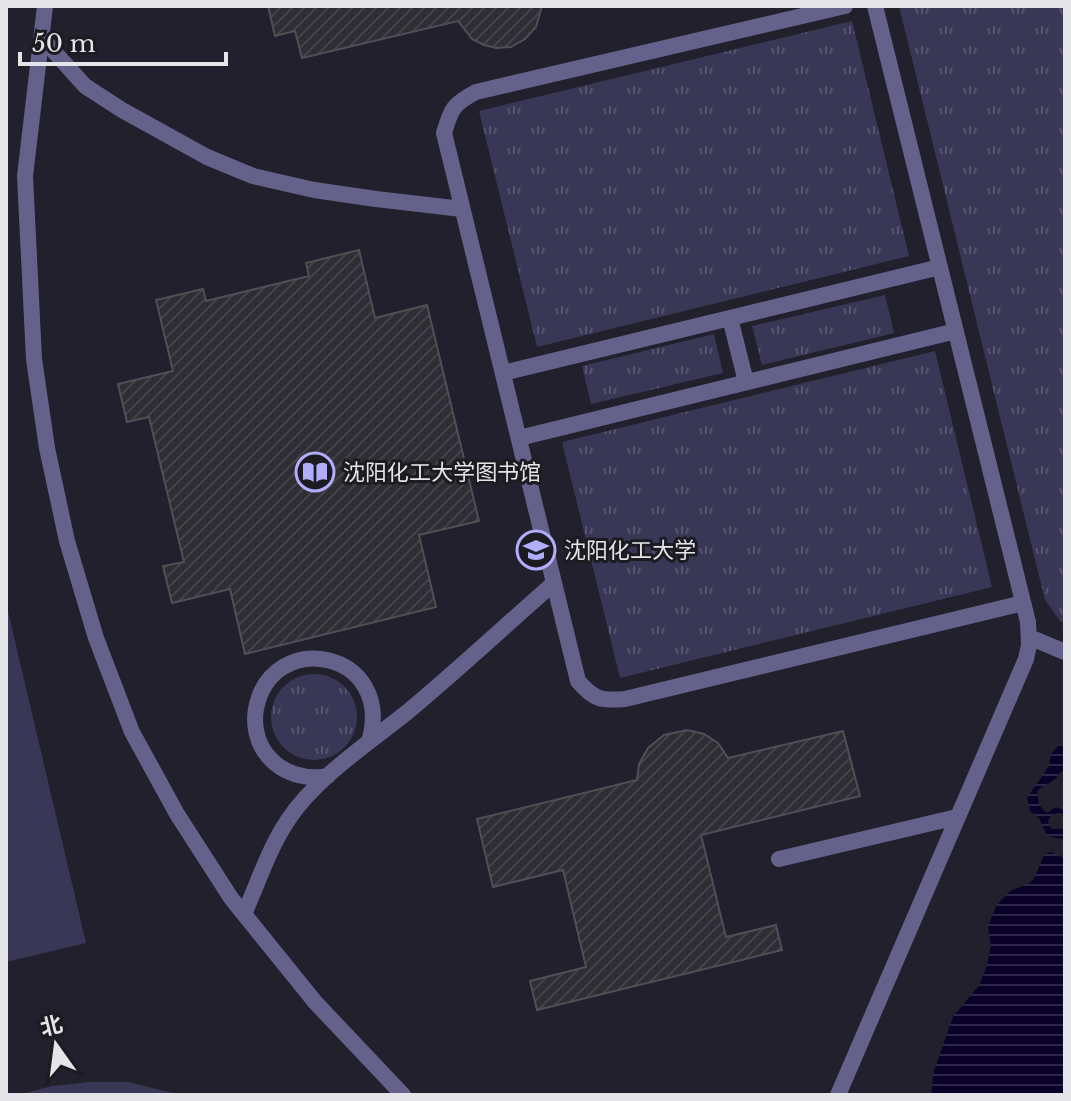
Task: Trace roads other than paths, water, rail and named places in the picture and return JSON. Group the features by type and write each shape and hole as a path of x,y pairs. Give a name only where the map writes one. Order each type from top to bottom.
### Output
{"street":[{"path":"45,6 25,176 33,344 47,448 67,541 96,638 132,732 183,823 231,898 315,1002 403,1095"},
{"path":"845,6 476,92 459,101 449,115 444,133 578,681 589,694 606,701 625,699 1023,603"},
{"path":"838,1095 1026,659 1029,637 1028,622 875,6"},
{"path":"41,37 85,86 162,134 253,176 314,190 462,209"},
{"path":"503,373 940,267"},
{"path":"730,318 746,382"},
{"path":"519,438 956,331"},
{"path":"244,914 288,820 304,800 554,583"},
{"path":"1029,637 1065,652"},
{"path":"328,776 302,777 283,769 267,755 257,737 254,717 258,697 268,679 284,666 302,659 322,658 340,664 356,674 368,689 374,708 374,726 369,742"},
{"path":"779,859 957,817"}],"place":[{"name":"沈阳化工大学图书馆","path":"315,472"},
{"name":"沈阳化工大学","path":"536,550"}]}
